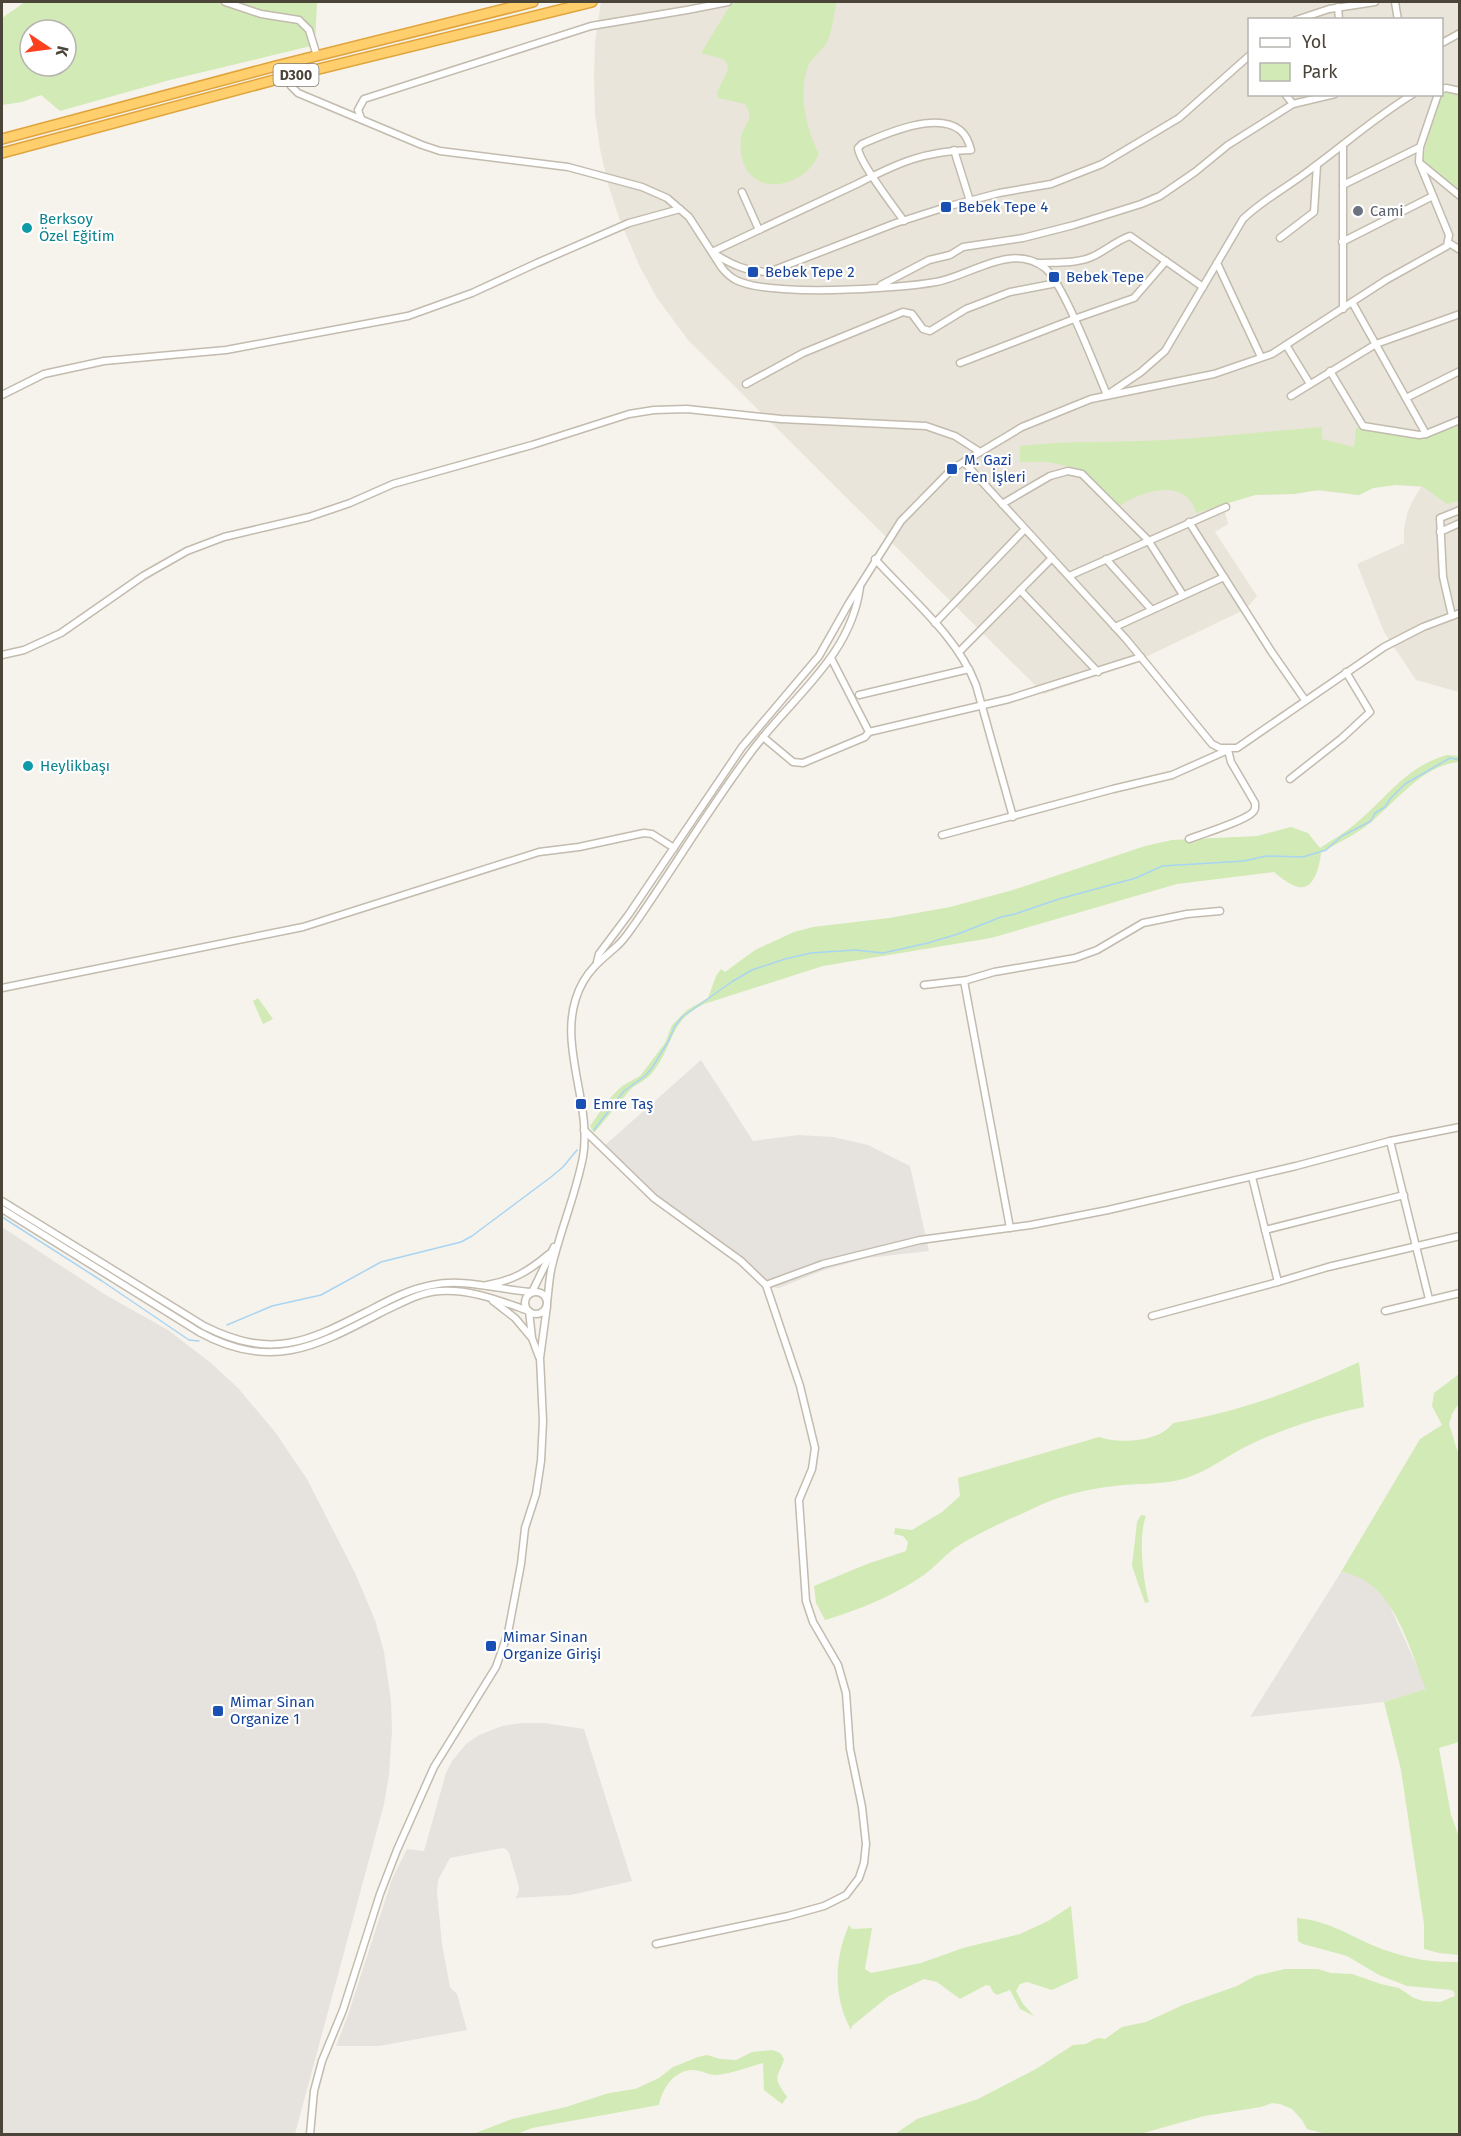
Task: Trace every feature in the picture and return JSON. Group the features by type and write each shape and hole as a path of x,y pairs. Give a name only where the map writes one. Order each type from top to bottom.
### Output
{"highway":[{"name":"D300","path":"2,139 316,56 533,2"},
{"name":"D300","path":"2,153 287,77 592,2"}],"street":[{"path":"225,2 252,12 299,20 309,30 316,56"},
{"path":"362,119 359,106 368,97 472,63 591,26 728,2"},
{"path":"1302,18 1338,7 1375,2"},
{"path":"1395,2 1398,18"},
{"path":"1338,7 1340,18"},
{"path":"1443,42 1460,33"},
{"path":"712,252 729,263 753,272 769,272 904,220 970,201 1052,184 1102,164 1179,118 1248,57"},
{"path":"287,77 291,86 298,93 422,146 440,151 568,166 642,187 667,198 689,217 729,276 755,286 819,290 877,287 936,282 1000,261 1026,260 1036,263 1045,268 1057,283 1107,395"},
{"path":"1443,89 1460,91"},
{"path":"1287,96 1293,104"},
{"path":"877,287 929,260 950,255 963,247 1023,238 1074,225 1160,196 1228,145 1293,104 1327,96"},
{"path":"1107,395 1141,372 1165,351 1243,219 1261,202 1294,182 1410,96"},
{"path":"597,962 599,954 629,914 742,747 819,656 875,559 901,521 952,469 1023,427 1091,399 1214,374 1261,357 1286,345 1386,279 1444,249 1456,246 1449,235 1419,162 1420,147 1437,96"},
{"path":"712,252 873,176 899,162 928,153 971,150 966,136 954,126 918,124 891,131 858,148 873,176 904,220"},
{"path":"1342,309 1343,145"},
{"path":"1343,185 1420,147"},
{"path":"954,150 970,201"},
{"path":"1419,162 1460,196"},
{"path":"1280,238 1314,212 1317,165"},
{"path":"742,192 759,230"},
{"path":"1342,242 1433,196"},
{"path":"2,395 44,374 104,361 225,350 408,316 472,293 546,258 629,224 680,209"},
{"path":"1036,263 1081,261 1130,236 1203,287"},
{"path":"960,363 1134,298 1166,261"},
{"path":"1216,262 1261,357"},
{"path":"746,384 803,353 903,312 912,314 923,329 930,331 966,309 1010,292 1057,283"},
{"path":"1352,302 1426,435"},
{"path":"1291,396 1376,344 1460,314"},
{"path":"1286,345 1310,384"},
{"path":"1330,371 1363,426 1413,435 1426,435 1460,420"},
{"path":"1406,398 1460,371"},
{"path":"2,655 24,650 61,633 143,576 187,551 224,537 309,517 350,503 393,484 532,445 629,414 654,410 687,409 781,419 926,426 955,436 980,452"},
{"path":"964,462 1115,627 1212,744 1228,750"},
{"path":"1002,504 1050,476 1068,471 1082,474 1148,540 1184,595"},
{"path":"1069,576 1226,507"},
{"path":"1452,616 1443,577 1440,518 1460,510"},
{"path":"1189,522 1305,700"},
{"path":"1440,532 1460,523"},
{"path":"935,623 1025,529"},
{"path":"959,652 1052,558"},
{"path":"875,559 935,623 959,652 969,669 982,706 1013,817"},
{"path":"1106,559 1151,609"},
{"path":"1115,627 1224,577"},
{"path":"310,2134 314,2091 322,2061 343,2010 380,1894 397,1850 435,1767 496,1667 508,1633 521,1564 525,1528 536,1494 541,1461 543,1421 540,1358 552,1263 564,1228 583,1155 584,1130 571,1025 577,994 583,981 597,962 618,945 634,925 734,776 763,737 838,649 853,619 860,586"},
{"path":"1020,590 1098,672"},
{"path":"942,835 1172,775 1237,748 1384,646 1460,613"},
{"path":"763,737 793,762 801,764 865,737 869,732 982,706 1141,657"},
{"path":"831,658 869,732"},
{"path":"859,696 969,669"},
{"path":"1290,779 1342,738 1370,712 1346,672"},
{"path":"1189,839 1237,820 1254,810 1255,803 1231,762 1228,750"},
{"path":"2,988 303,927 539,852 579,847 644,832 652,834 674,848"},
{"path":"924,985 963,981 994,972 1075,958 1097,950 1143,923 1220,911"},
{"path":"963,981 1010,1228"},
{"path":"766,1285 823,1264 920,1240 1010,1228 1108,1210 1460,1127"},
{"path":"584,1130 654,1198 741,1261 766,1285 800,1386 815,1448 812,1469 799,1500 806,1601 813,1622 838,1665 846,1693 850,1749 862,1807 866,1844 864,1863 859,1878 846,1895 824,1906 788,1916 656,1944"},
{"path":"1390,1142 1429,1299"},
{"path":"1252,1177 1278,1282"},
{"path":"1265,1230 1404,1195"},
{"path":"2,1201 204,1326 223,1336 247,1342 274,1344 297,1342 320,1335 392,1299 434,1284 455,1283 542,1293 547,1304"},
{"path":"2,1209 199,1332 217,1342 238,1348 267,1353 296,1350 326,1341 413,1297 438,1291 463,1291 539,1313 547,1304"},
{"path":"540,1358 532,1338 529,1311 525,1301 564,1228"},
{"path":"1152,1316 1328,1267 1460,1236"},
{"path":"481,1286 514,1279 534,1267 552,1252"},
{"path":"1385,1311 1460,1293"},
{"path":"488,1297 515,1318 532,1338"}],"shaded area":[{"path":"601,2 1459,2 1459,692 1416,680 1384,632 1357,564 1404,543 1407,514 1421,487 1395,485 1373,488 1359,495 1313,490 1294,494 1255,495 1223,504 1228,524 1215,532 1257,596 1246,609 1129,665 1044,694 688,340 657,298 640,267 619,218 608,184 595,114 595,42"},
{"path":"701,1060 753,1141 798,1135 833,1137 868,1145 910,1166 929,1251 867,1258 821,1271 779,1288 767,1287 684,1221 603,1147"},
{"path":"2,1227 104,1294 168,1330 211,1363 238,1388 275,1432 307,1479 355,1573 375,1620 384,1652 391,1701 392,1731 389,1775 384,1804 295,2134 2,2134"},
{"path":"1341,1572 1369,1582 1388,1602 1427,1689 1384,1702 1250,1717"},
{"path":"544,1723 584,1729 632,1881 571,1895 515,1898 519,1887 506,1849 450,1858 438,1880 437,1893 442,1944 450,1987 457,1994 467,2030 379,2046 336,2046 392,1879 407,1849 424,1851 446,1773 452,1761 466,1744 479,1735 502,1726"}],"green space":[{"path":"25,2 317,2 315,45 170,80 60,111 41,95 22,102 2,105 2,18"},
{"path":"837,2 829,38 809,64 805,75 803,98 807,122 819,154 805,173 781,184 761,182 747,170 743,161 741,138 749,118 748,110 745,104 718,98 717,92 728,70 727,63 723,59 701,53 731,4"},
{"path":"1446,92 1459,94 1459,194 1423,160 1428,134 1443,94"},
{"path":"1459,422 1459,501 1447,504 1422,486 1395,485 1373,488 1359,495 1319,490 1294,494 1255,495 1196,513 1191,501 1183,494 1161,490 1137,496 1117,508 1080,469 1048,462 1020,462 1020,446 1038,444 1166,440 1322,427 1322,439 1354,447 1356,428 1414,438"},
{"path":"1447,755 1459,756 1459,762 1432,770 1409,787 1365,827 1321,852 1315,877 1307,886 1295,886 1274,872 1177,884 991,938 823,966 704,1004 692,1011 678,1026 650,1076 630,1090 594,1133 590,1126 609,1099 622,1086 640,1076 665,1043 672,1025 687,1010 708,998 721,969 725,972 755,950 794,932 813,927 889,918 950,907 1013,890 1145,846 1172,840 1257,836 1291,827 1308,833 1320,848 1357,822 1411,773"},
{"path":"258,998 273,1019 263,1024 253,1001"},
{"path":"1359,1362 1364,1407 1289,1428 1247,1446 1183,1479 1093,1489 1052,1500 974,1537 955,1548 913,1582 851,1612 825,1620 816,1603 814,1586 906,1551 908,1542 903,1536 894,1534 895,1528 912,1530 942,1512 960,1496 958,1478 1099,1437 1128,1441 1149,1438 1167,1429 1173,1423 1221,1413 1268,1399"},
{"path":"1459,1374 1459,1403 1449,1424 1460,1459 1459,1742 1439,1748 1451,1815 1459,1837 1460,1955 1424,1949 1424,1924 1401,1770 1384,1702 1426,1689 1397,1617 1386,1601 1374,1588 1359,1578 1341,1572 1420,1439 1442,1425 1432,1406 1434,1393"},
{"path":"1141,1515 1146,1516 1142,1535 1142,1559 1149,1602 1145,1603 1132,1566 1137,1522"},
{"path":"1071,1906 1078,1978 1052,1990 1027,1982 1020,1984 1016,1991 1023,2004 1034,2016 1020,2009 1010,1990 997,1995 990,1986 986,1985 960,1999 937,1982 924,1979 889,1996 852,2026 851,2030 841,2004 838,1978 840,1951 849,1925 852,1929 872,1928 865,1969 871,1973 921,1963 963,1948 1020,1934 1048,1921"},
{"path":"1297,1918 1327,1925 1404,1956 1459,1962 1459,2134 1326,2134 1307,2129 1292,2109 1272,2103 1261,2107 1204,2116 1140,2134 895,2134 917,2119 978,2099 1036,2069 1073,2045 1105,2039 1122,2027 1146,2022 1183,2005 1237,1986 1255,1976 1285,1969 1318,1969 1331,1973 1352,1974 1399,1988 1423,2001 1440,2002 1455,1996 1452,1990 1407,1986 1379,1975 1347,1956 1303,1944 1298,1941"},
{"path":"773,2050 780,2053 784,2059 777,2078 787,2097 782,2104 764,2090 763,2063 722,2074 713,2075 693,2070 680,2073 666,2087 659,2105 532,2128 517,2134 473,2134 512,2119 566,2107 609,2093 635,2089 659,2078 673,2067 698,2057 707,2055 736,2060 752,2052"}],"waterway":[{"path":"594,1130 624,1091 652,1068 682,1017 752,970 811,953 855,950 883,953 928,943 1001,917 1136,878 1162,866 1244,861 1266,856 1303,857 1326,850 1342,836 1371,821 1375,813 1385,807 1405,784 1450,758 1460,760"},
{"path":"227,1325 272,1306 321,1295 381,1262 461,1242 551,1177 577,1150"},
{"path":"2,1217 189,1340 199,1341"}],"place":[{"name":"Bebek Tepe 4","path":"946,207"},
{"name":"Cami","path":"1358,211"},
{"name":"Berksoy Özel Eğitim","path":"27,228"},
{"name":"Bebek Tepe 2","path":"753,272"},
{"name":"Bebek Tepe","path":"1054,277"},
{"name":"M. Gazi Fen İşleri","path":"952,469"},
{"name":"Heylikbaşı","path":"28,766"},
{"name":"Emre Taş","path":"581,1104"},
{"name":"Mimar Sinan Organize Girişi","path":"491,1646"},
{"name":"Mimar Sinan Organize 1","path":"218,1711"}]}
